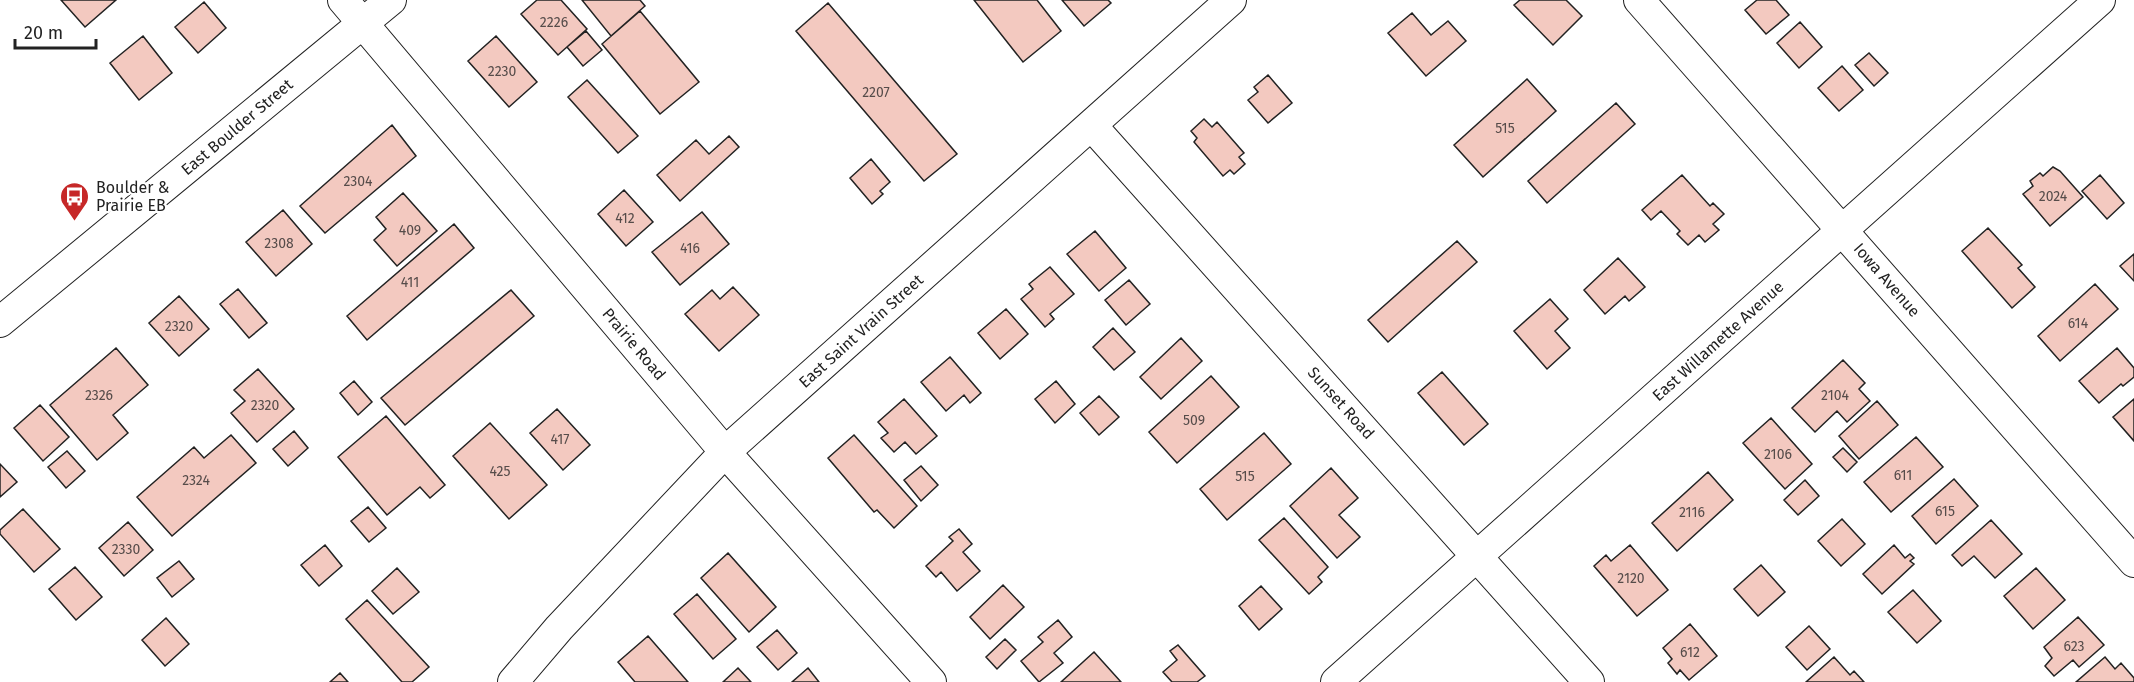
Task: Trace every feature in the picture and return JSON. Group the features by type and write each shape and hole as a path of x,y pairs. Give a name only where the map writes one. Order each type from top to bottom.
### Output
{"street":[{"name":"Prairie Road","path":"343,0 725,452 932,682"},
{"name":"East Boulder Street","path":"0,322 391,0"},
{"name":"East Saint Vrain Street","path":"513,682 559,628 725,452 1092,126 1230,0"},
{"name":"Iowa Avenue","path":"1640,0 2134,562"},
{"name":"East Willamette Avenue","path":"1336,682 2100,0"},
{"name":"Sunset Road","path":"1092,126 1589,682"}],"building":[{"path":"61,0 116,0 85,27"},
{"path":"537,0 561,0 587,29 558,55 521,14"},
{"path":"582,0 640,0 645,6 611,36"},
{"path":"974,0 1037,0 1061,31 1023,62"},
{"path":"1062,0 1108,0 1111,3 1084,26"},
{"path":"1520,0 1566,0 1582,16 1553,45 1514,5"},
{"path":"1757,0 1776,0 1789,15 1766,34 1745,10"},
{"path":"204,2 226,28 198,53 175,27"},
{"path":"828,3 957,154 924,181 796,31"},
{"path":"640,11 699,82 660,114 602,44"},
{"path":"1412,13 1431,35 1448,21 1466,41 1426,76 1388,33"},
{"path":"1800,22 1822,47 1799,68 1777,43"},
{"path":"586,31 602,50 583,66 567,47"},
{"path":"143,36 172,73 139,100 110,63"},
{"path":"496,36 537,82 509,107 468,61"},
{"path":"1869,53 1888,73 1874,86 1855,65"},
{"path":"1842,66 1863,90 1839,111 1818,88"},
{"path":"1268,75 1292,103 1268,123 1248,100 1258,92 1254,87"},
{"path":"1527,79 1556,111 1483,177 1454,145"},
{"path":"587,80 638,136 618,153 568,97"},
{"path":"1616,103 1635,124 1547,203 1528,181"},
{"path":"1204,119 1212,127 1217,122 1244,153 1239,157 1245,164 1234,174 1230,170 1223,176 1194,142 1197,138 1191,131"},
{"path":"392,125 416,156 325,233 300,206"},
{"path":"729,136 739,147 680,201 657,175 696,140 709,154"},
{"path":"871,159 890,182 880,191 883,194 872,204 850,178"},
{"path":"2053,167 2060,171 2083,197 2050,226 2023,194 2033,186 2030,181 2040,173 2043,176"},
{"path":"1682,175 1710,206 1713,203 1724,214 1713,224 1719,230 1705,242 1699,235 1688,245 1677,234 1680,231 1661,211 1651,220 1642,210"},
{"path":"2100,175 2124,203 2107,219 2082,191"},
{"path":"624,190 653,222 626,246 598,214"},
{"path":"403,193 437,231 397,266 374,240 386,229 376,217"},
{"path":"283,210 312,244 276,276 246,242"},
{"path":"702,212 729,244 680,285 652,252"},
{"path":"454,224 474,248 367,340 347,316"},
{"path":"1988,228 2022,265 2018,268 2035,287 2012,308 1962,251"},
{"path":"1095,231 1126,268 1099,291 1067,254"},
{"path":"1457,241 1477,262 1388,342 1368,320"},
{"path":"2134,254 2134,281 2120,266"},
{"path":"1618,258 1645,287 1629,301 1625,296 1605,314 1584,290"},
{"path":"1050,267 1074,294 1050,314 1054,319 1045,327 1021,299 1033,289 1029,284"},
{"path":"1129,280 1150,304 1126,325 1105,300"},
{"path":"2095,284 2118,309 2060,361 2038,336"},
{"path":"733,287 759,315 719,351 685,314 712,290 720,299"},
{"path":"238,289 267,323 249,338 220,304"},
{"path":"511,290 534,316 405,425 381,398"},
{"path":"179,296 209,329 179,356 149,323"},
{"path":"1550,299 1568,319 1555,331 1570,348 1547,369 1514,331"},
{"path":"1006,309 1028,334 1000,359 978,333"},
{"path":"1113,328 1135,352 1114,370 1093,347"},
{"path":"1181,338 1202,361 1161,399 1140,377"},
{"path":"116,348 148,385 113,415 128,433 97,460 50,405"},
{"path":"2117,348 2134,368 2134,377 2123,386 2121,384 2099,403 2079,381"},
{"path":"950,357 981,393 970,403 964,395 946,411 921,382"},
{"path":"1843,360 1865,383 1859,389 1870,401 1847,422 1837,411 1815,432 1792,408"},
{"path":"258,369 294,409 257,442 231,413 245,401 234,390"},
{"path":"1442,372 1488,424 1464,445 1418,393"},
{"path":"1211,376 1239,407 1177,463 1149,432"},
{"path":"354,381 372,402 358,415 340,393"},
{"path":"1056,381 1075,404 1055,423 1035,399"},
{"path":"1099,396 1119,417 1099,435 1080,413"},
{"path":"904,399 937,436 916,454 905,442 894,452 881,438 888,433 878,422"},
{"path":"2134,399 2134,441 2113,417"},
{"path":"1877,401 1898,425 1859,459 1839,436"},
{"path":"40,405 69,437 43,461 14,428"},
{"path":"557,409 590,445 563,470 530,433"},
{"path":"386,416 445,485 430,498 420,487 387,515 338,457"},
{"path":"1771,418 1812,464 1785,489 1743,443"},
{"path":"490,423 547,485 509,519 453,456"},
{"path":"294,431 308,448 288,466 273,449"},
{"path":"1264,433 1291,464 1227,520 1200,489"},
{"path":"231,435 256,463 172,536 137,497 194,447 204,458"},
{"path":"854,435 917,506 894,528 877,510 874,512 828,458"},
{"path":"1916,437 1943,467 1891,512 1864,482"},
{"path":"1843,448 1857,462 1847,472 1833,457"},
{"path":"67,451 85,471 66,488 48,467"},
{"path":"0,464 17,482 0,497"},
{"path":"921,466 938,485 921,501 904,480"},
{"path":"1331,468 1358,498 1339,515 1360,537 1337,558 1290,506"},
{"path":"1708,472 1733,500 1677,551 1652,523"},
{"path":"1954,479 1978,506 1936,544 1912,516"},
{"path":"1805,480 1819,496 1798,515 1784,500"},
{"path":"368,507 386,528 369,542 351,521"},
{"path":"23,509 60,549 34,572 0,534 0,530"},
{"path":"1284,518 1328,567 1318,577 1322,582 1309,594 1259,540"},
{"path":"1842,519 1865,544 1841,566 1818,541"},
{"path":"1991,520 2022,554 1995,578 1974,556 1962,566 1952,555"},
{"path":"128,522 153,550 124,576 99,548"},
{"path":"959,529 972,544 963,552 980,571 957,591 941,572 936,577 926,566 953,541 949,537"},
{"path":"325,545 342,566 319,586 301,565"},
{"path":"1630,545 1668,590 1637,616 1594,566 1606,555 1611,561"},
{"path":"1894,545 1905,558 1910,554 1914,558 1910,561 1914,564 1882,594 1863,574"},
{"path":"728,553 776,607 749,632 701,578"},
{"path":"179,561 194,579 172,597 157,578"},
{"path":"1761,565 1785,592 1758,616 1734,589"},
{"path":"75,567 102,597 76,620 49,589"},
{"path":"397,568 419,592 393,614 372,591"},
{"path":"2036,568 2065,600 2033,629 2004,596"},
{"path":"1003,585 1024,607 990,639 970,617"},
{"path":"1261,586 1282,609 1259,630 1239,606"},
{"path":"1913,590 1941,621 1917,643 1888,612"},
{"path":"697,594 736,639 713,659 674,614"},
{"path":"367,600 429,667 412,682 402,682 346,619"},
{"path":"2078,617 2104,645 2079,667 2073,660 2054,676 2045,666 2052,658 2044,647"},
{"path":"166,618 189,644 165,666 142,640"},
{"path":"1058,620 1072,637 1054,653 1063,663 1039,682 1021,661 1043,642 1038,637"},
{"path":"1690,624 1717,656 1689,680 1680,670 1677,674 1668,663 1672,659 1663,648"},
{"path":"1809,626 1830,649 1807,670 1786,647"},
{"path":"777,630 797,653 778,670 757,647"},
{"path":"648,636 688,682 635,682 618,662"},
{"path":"1005,639 1016,650 997,669 986,657"},
{"path":"1178,645 1205,676 1197,682 1172,682 1163,672 1177,660 1170,651"},
{"path":"1094,652 1121,682 1061,682"},
{"path":"1834,657 1850,675 1854,671 1864,682 1806,682"},
{"path":"2105,657 2115,669 2121,663 2134,678 2134,682 2076,682"},
{"path":"738,668 751,682 723,682"},
{"path":"808,668 819,682 792,682"},
{"path":"340,673 348,682 330,682"}],"place":[{"name":"Boulder & Prairie EB","path":"75,222"}]}
